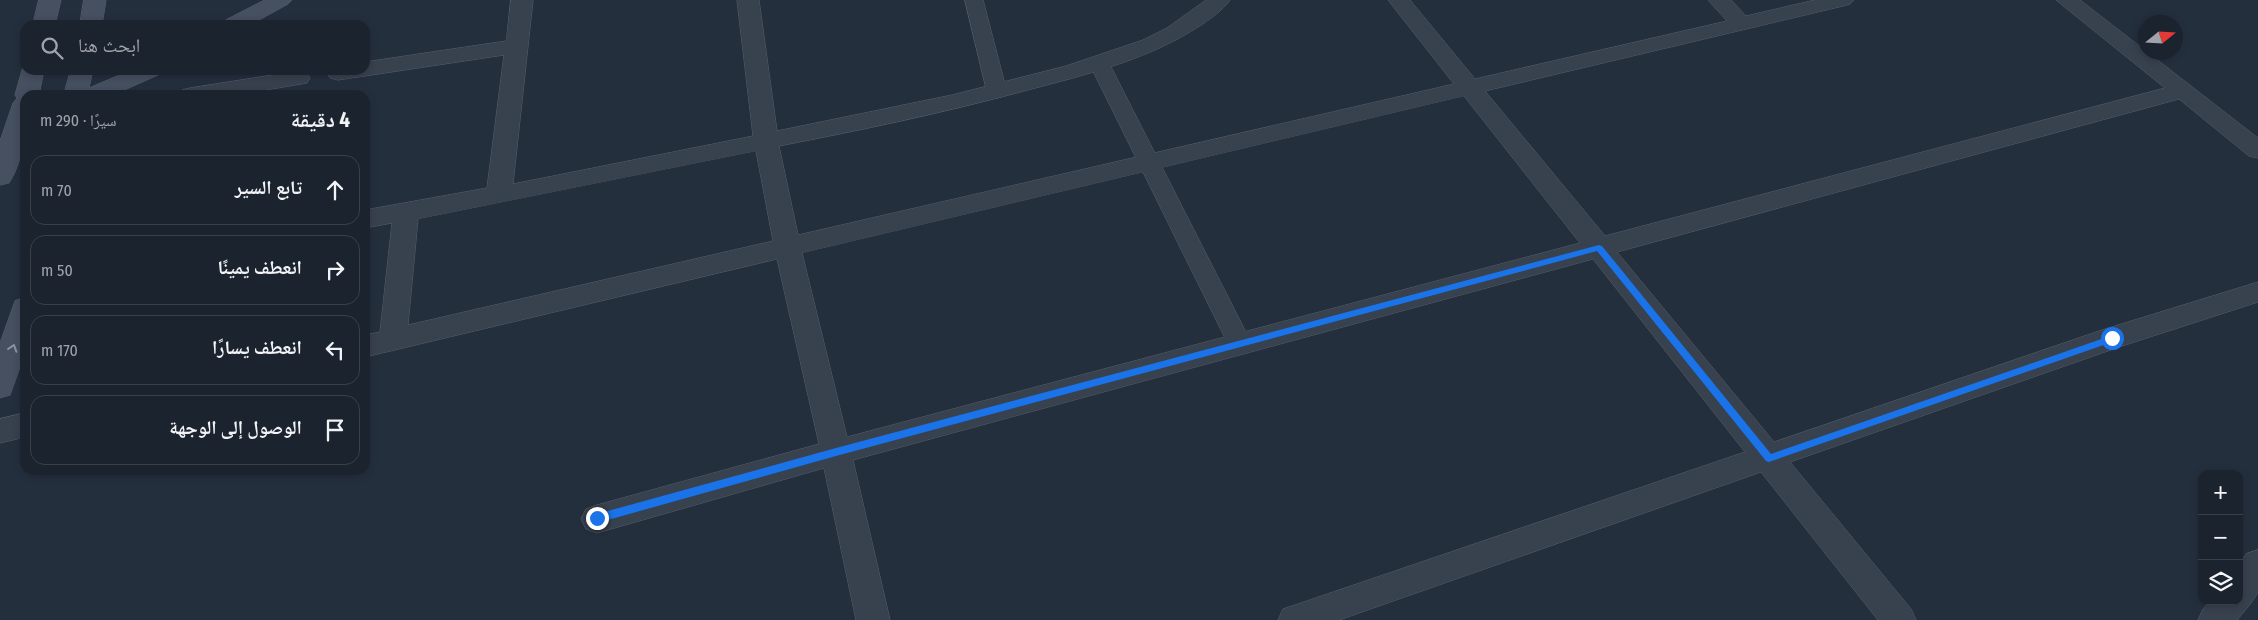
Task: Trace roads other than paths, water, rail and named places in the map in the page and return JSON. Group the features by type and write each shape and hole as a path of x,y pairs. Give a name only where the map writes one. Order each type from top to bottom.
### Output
{"street":[{"path":"45,20 50,0"},
{"path":"92,20 95,0"},
{"path":"243,20 281,0"},
{"path":"499,194 522,0"},
{"path":"748,0 766,141 787,247 836,452 873,620"},
{"path":"1399,0 1472,88 1899,620"},
{"path":"1719,0 1741,23"},
{"path":"370,345 1843,0"},
{"path":"2068,0 2090,8 2182,91 2258,150"},
{"path":"370,218 946,105 997,92 1100,64 1161,41 1205,5"},
{"path":"370,68 517,46"},
{"path":"28,90 32,75"},
{"path":"77,90 81,75"},
{"path":"104,90 138,75"},
{"path":"222,90 299,78"},
{"path":"597,518 836,452 2182,91"},
{"path":"0,177 20,124"},
{"path":"393,339 406,212"},
{"path":"1295,620 1769,458 2112,338 2258,292"},
{"path":"0,387 20,324"},
{"path":"0,431 20,426"},
{"path":"2243,587 2258,564"},
{"path":"2215,620 2228,605"}],"lane":[{"path":"974,0 997,92"},
{"path":"1100,64 1240,344"}]}
